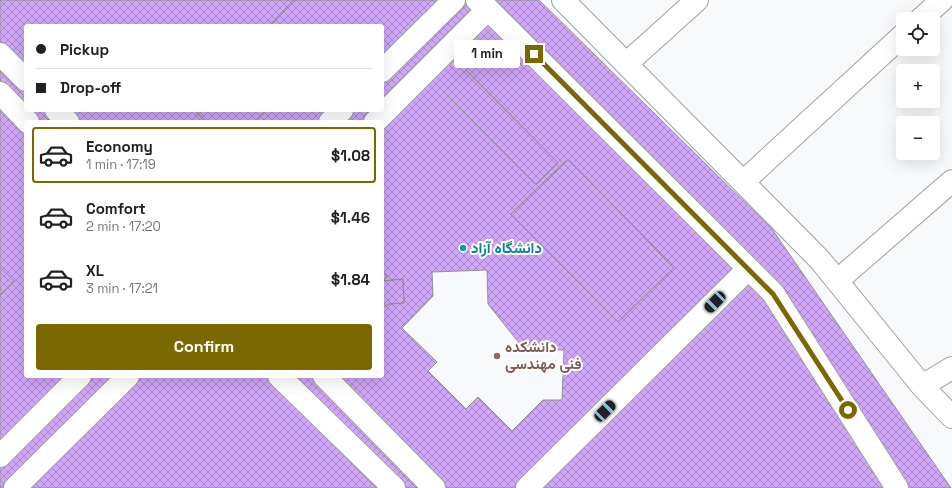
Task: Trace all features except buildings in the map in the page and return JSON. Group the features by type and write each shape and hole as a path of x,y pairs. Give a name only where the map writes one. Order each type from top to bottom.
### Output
{"street":[{"path":"384,69 454,0"},
{"path":"563,0 820,260 922,386 952,417"},
{"path":"626,64 697,0"},
{"path":"929,12 942,0"},
{"path":"377,120 483,4 773,294 898,488"},
{"path":"743,182 896,41"},
{"path":"0,54 24,78"},
{"path":"0,94 26,120"},
{"path":"58,112 66,120"},
{"path":"332,120 340,112"},
{"path":"837,281 952,181"},
{"path":"527,488 748,269"},
{"path":"922,386 952,368"},
{"path":"0,456 78,378"},
{"path":"15,488 126,378"},
{"path":"281,378 394,488"},
{"path":"326,378 434,488"}],"place":[{"name":"دانشگاه آزاد","path":"463,248"},
{"name":"دانشکده فنی مهندسی","path":"497,356"}],"route":[{"path":"534,54 773,294 848,410"}]}
